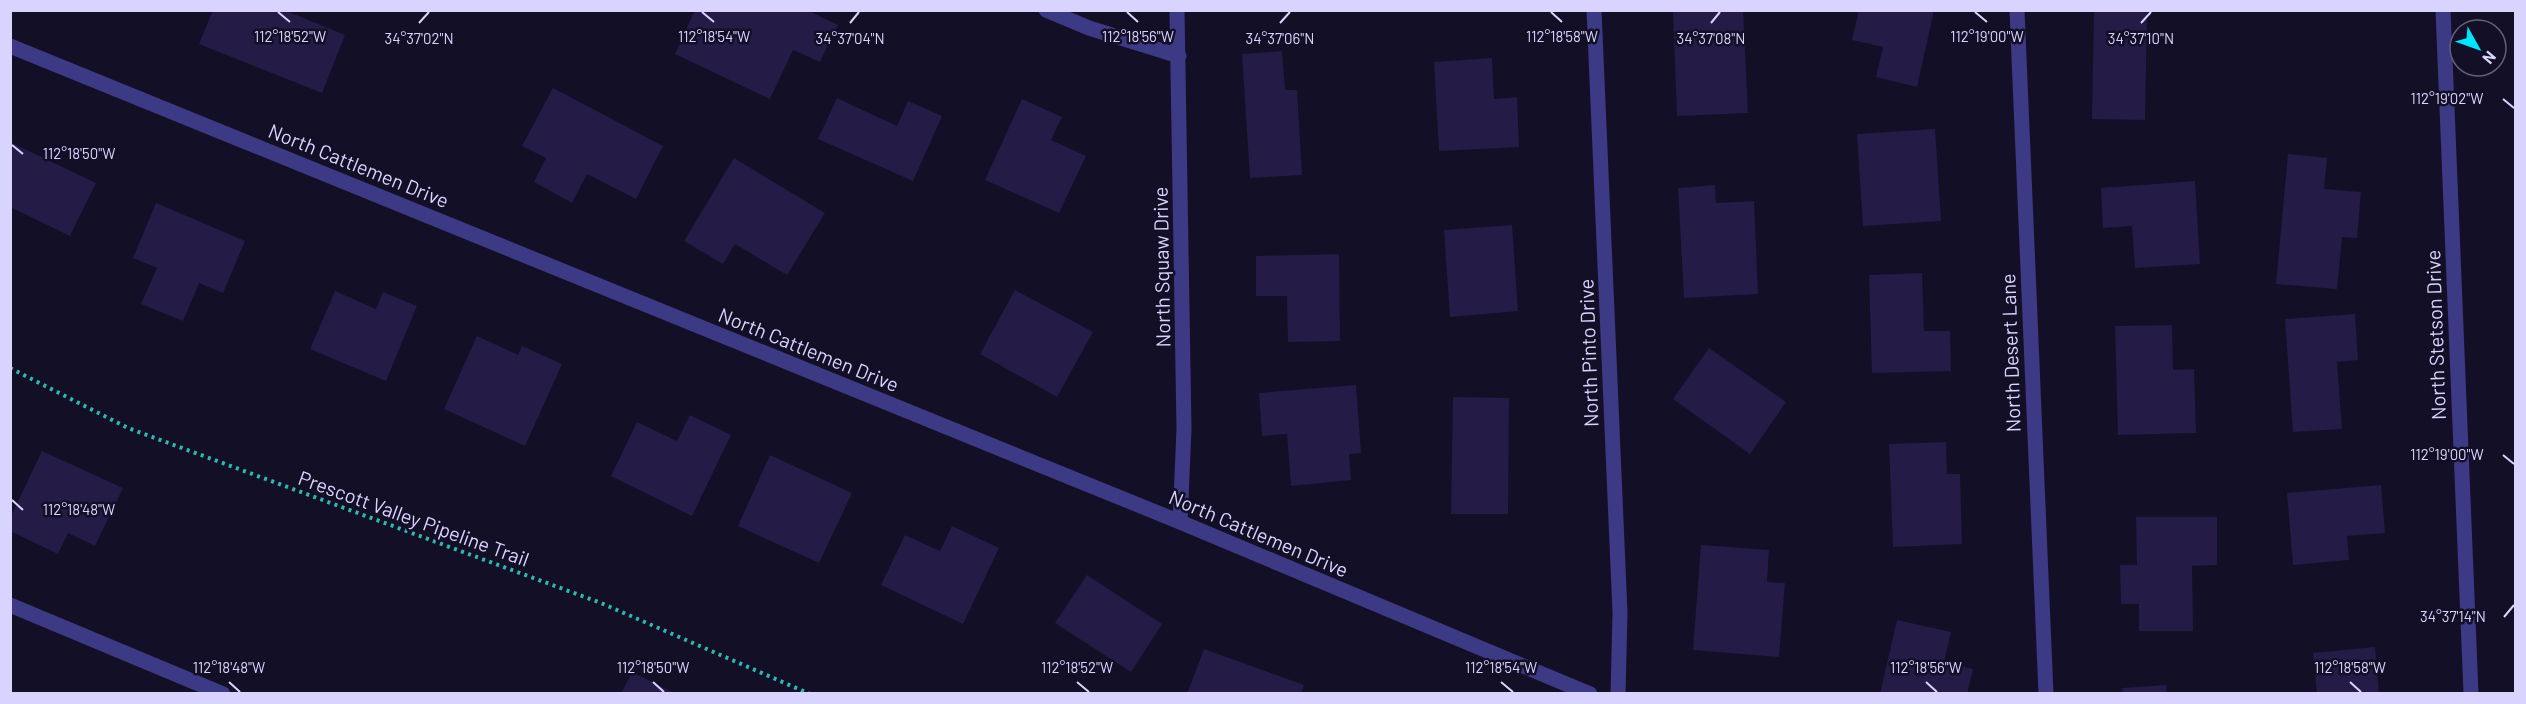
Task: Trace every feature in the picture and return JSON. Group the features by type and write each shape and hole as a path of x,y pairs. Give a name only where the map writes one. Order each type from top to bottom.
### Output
{"street":[{"path":"1046,10 1089,28 1179,56"},
{"name":"North Squaw Drive","path":"1177,10 1184,429 1180,522"},
{"name":"North Pinto Drive","path":"1594,10 1620,613 1618,693"},
{"name":"North Desert Lane","path":"2017,10 2046,693"},
{"name":"North Stetson Drive","path":"2443,10 2471,693"},
{"name":"North Cattlemen Drive","path":"10,46 1180,522 1590,693"},
{"path":"10,605 223,693"}],"path":[{"name":"Prescott Valley Pipeline Trail","path":"10,368 128,428 601,603 810,693"}],"building":[{"path":"213,10 284,10 345,35 322,93 199,44"},
{"path":"695,10 807,10 838,25 820,62 793,50 770,99 675,54"},
{"path":"1673,10 1743,10 1748,113 1677,116"},
{"path":"1859,10 1934,10 1917,87 1876,77 1883,47 1852,40"},
{"path":"2094,10 2147,10 2145,120 2092,119"},
{"path":"1282,51 1285,90 1297,90 1302,175 1250,178 1242,54"},
{"path":"1492,58 1494,99 1517,97 1519,147 1439,151 1434,62"},
{"path":"553,88 663,146 636,199 587,174 572,203 534,182 546,158 522,146"},
{"path":"837,98 897,126 908,101 942,116 913,181 818,139"},
{"path":"1022,99 1062,117 1051,140 1086,156 1059,213 985,180"},
{"path":"1935,129 1941,221 1863,226 1857,134"},
{"path":"10,142 96,183 70,236 10,207"},
{"path":"2288,154 2327,158 2324,189 2361,192 2357,238 2342,237 2337,289 2276,284"},
{"path":"734,158 825,213 787,275 735,244 723,264 684,241"},
{"path":"2195,181 2200,264 2135,268 2132,226 2103,228 2101,188"},
{"path":"1715,185 1716,203 1754,201 1758,294 1684,298 1678,188"},
{"path":"156,203 245,241 223,293 199,283 183,321 141,304 157,268 133,258"},
{"path":"1512,225 1518,311 1450,317 1444,230"},
{"path":"1339,254 1340,341 1288,342 1287,296 1256,296 1256,256"},
{"path":"1922,273 1924,331 1950,331 1951,371 1872,373 1869,275"},
{"path":"1015,290 1093,332 1057,397 980,354"},
{"path":"335,291 376,309 383,292 417,306 386,381 310,349"},
{"path":"2355,314 2358,360 2337,362 2342,429 2293,432 2285,319"},
{"path":"2172,325 2173,370 2194,369 2196,433 2118,435 2115,326"},
{"path":"477,336 518,355 522,346 562,364 525,446 444,409"},
{"path":"1709,348 1786,402 1750,454 1673,399"},
{"path":"1356,385 1361,453 1349,454 1351,480 1291,486 1287,434 1262,436 1259,393"},
{"path":"1453,397 1509,398 1508,514 1451,514"},
{"path":"690,415 731,435 692,516 611,476 637,422 677,441"},
{"path":"1946,442 1947,474 1960,474 1962,544 1893,547 1889,444"},
{"path":"42,451 123,488 95,546 68,533 58,554 10,531 10,518"},
{"path":"770,455 852,493 819,563 738,526"},
{"path":"2381,485 2385,533 2347,536 2349,560 2293,565 2287,493"},
{"path":"2136,517 2217,517 2217,565 2192,566 2193,631 2139,631 2139,604 2121,604 2120,565 2137,565"},
{"path":"952,526 999,548 963,624 881,585 905,535 940,551"},
{"path":"1701,545 1769,550 1767,582 1785,583 1779,657 1693,650"},
{"path":"1087,575 1162,624 1131,672 1055,623"},
{"path":"1897,620 1951,632 1944,662 1973,669 1967,694 1880,694"},
{"path":"2375,647 2379,694 2317,694 2313,653"},
{"path":"1204,649 1304,685 1301,694 1187,694"},
{"path":"632,672 676,694 621,694"},
{"path":"2166,685 2167,694 2123,694 2122,688"}]}
